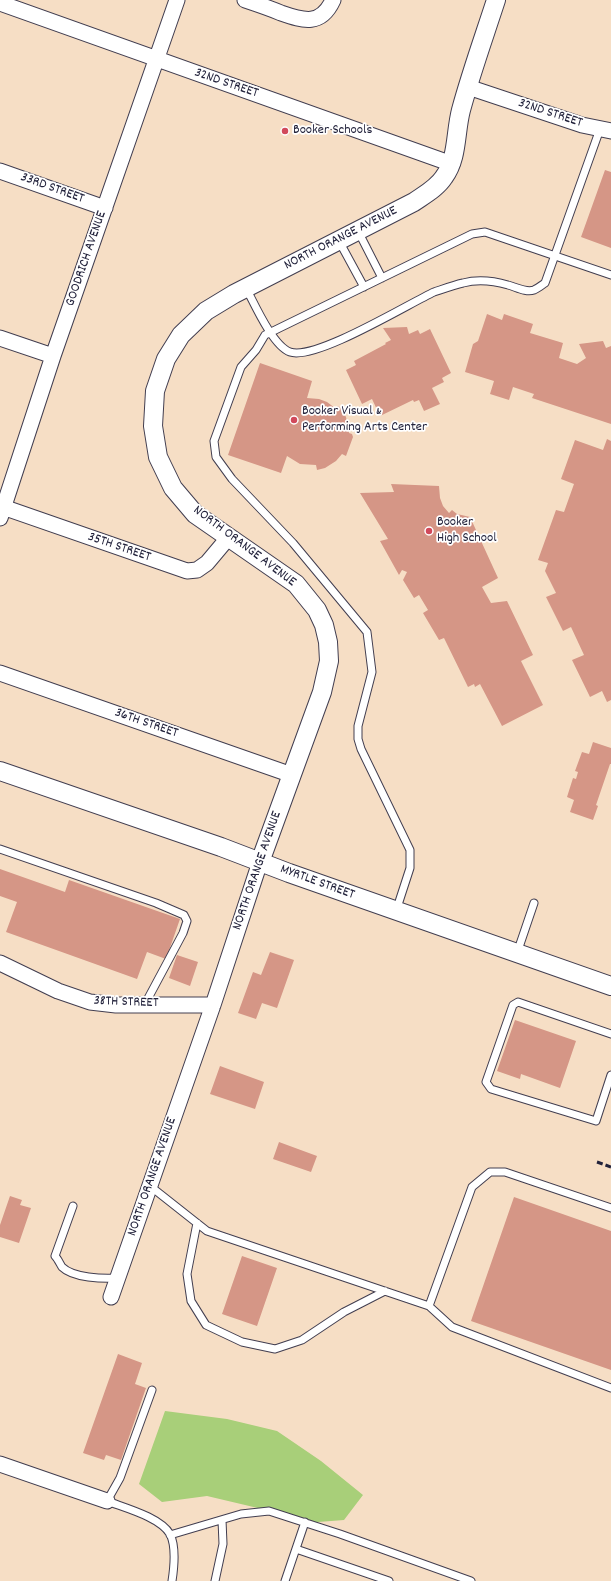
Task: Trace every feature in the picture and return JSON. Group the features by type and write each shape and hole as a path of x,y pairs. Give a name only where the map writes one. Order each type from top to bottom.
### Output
{"street":[{"name":"GOODRICH AVENUE","path":"1,510 176,0"},
{"path":"245,0 293,17 309,20 316,19 324,15 329,10 333,0"},
{"name":"NORTH ORANGE AVENUE","path":"111,1297 213,1005 260,862 322,692 329,660 328,642 324,625 318,610 296,584 195,514 173,488 158,457 153,426 155,391 166,359 181,335 206,311 246,288 414,202 433,189 444,178 452,164 460,112 496,0"},
{"name":"32ND STREET","path":"0,4 452,164"},
{"name":"32ND STREET","path":"468,87 582,126 607,128"},
{"name":"33RD STREET","path":"0,171 105,208"},
{"path":"0,338 53,356"},
{"name":"35TH STREET","path":"1,510 187,571 197,570 207,563 228,538"},
{"name":"36TH STREET","path":"0,673 292,775"},
{"name":"MYRTLE STREET","path":"0,770 611,986"},
{"name":"38TH STREET","path":"0,963 79,999 116,1005 213,1005"},
{"path":"0,1464 107,1501"}],"lane":[{"path":"246,288 269,332 278,343 290,352 313,351 384,320 435,292 463,283 480,280 533,290 545,283 607,128"},
{"path":"358,231 382,278"},
{"path":"396,911 410,868 410,850 361,749 358,738 358,726 372,672 367,632 293,543 232,479 216,457 214,441 241,367 256,350 264,335 478,232 484,232 611,275"},
{"path":"338,241 364,287"},
{"path":"0,849 156,903 184,915 186,921 182,933 145,1004"},
{"path":"517,953 534,903"},
{"path":"611,1034 518,1002 513,1006 486,1082 491,1089 596,1121 607,1099 611,1075"},
{"path":"429,1306 472,1187 490,1172 504,1172 611,1208"},
{"path":"150,1186 207,1231 429,1306 452,1327 611,1388"},
{"path":"73,1206 55,1256 63,1268 76,1274 105,1279 118,1278"},
{"path":"197,1223 187,1274 191,1301 206,1325 242,1342 275,1349 302,1340 344,1312 384,1291"},
{"path":"152,1390 120,1478 107,1501 157,1521 170,1535 174,1553 172,1581"},
{"path":"170,1535 241,1514 269,1511 305,1522 471,1581"},
{"path":"215,1581 223,1544 222,1520"},
{"path":"285,1581 305,1522"},
{"path":"296,1549 389,1581"}],"green space":[{"path":"165,1411 227,1419 277,1431 321,1461 363,1495 344,1520 305,1523 262,1509 207,1496 162,1502 139,1484"}],"building":[{"path":"605,170 611,172 611,248 581,237"},
{"path":"487,314 502,320 504,314 533,324 530,333 563,343 559,358 577,364 586,358 579,344 603,341 606,348 611,346 611,424 532,398 534,394 513,387 509,400 490,394 494,381 465,372 473,344 478,341"},
{"path":"407,327 409,334 418,330 420,334 430,329 451,373 442,378 444,382 432,388 440,404 424,411 419,400 414,402 413,400 380,416 372,399 362,404 346,370 356,365 354,361 391,340 383,328"},
{"name":"Booker Visual & Performing Arts Center","path":"260,363 312,381 307,398 319,399 327,402 335,408 338,406 341,408 346,417 349,433 352,434 353,437 346,456 342,454 336,461 325,468 317,470 316,465 300,464 287,456 281,473 228,455"},
{"path":"607,439 611,441 611,700 607,702 602,691 590,697 572,660 584,655 571,627 563,631 546,597 556,593 545,571 548,563 538,560 556,510 564,512 574,484 561,479 575,440 603,450"},
{"path":"391,484 439,486 440,498 443,506 449,513 452,510 457,514 470,517 498,578 482,587 491,603 507,601 533,655 521,661 543,705 502,726 480,684 475,687 474,684 468,687 444,638 439,640 423,613 428,610 419,595 414,598 403,580 407,572 402,570 399,575 380,541 388,539 360,493 394,492"},
{"path":"593,742 611,748 611,764 596,805 598,806 593,820 570,812 574,800 567,797 573,778 576,779 578,772 575,771 582,752 589,754"},
{"path":"0,869 65,892 69,880 180,919 166,959 147,952 137,979 6,932 17,902 0,896"},
{"path":"270,952 294,960 277,1008 262,1003 256,1019 238,1013 253,972 261,975"},
{"path":"177,955 198,962 190,986 169,978"},
{"path":"515,1020 576,1041 560,1088 521,1074 520,1079 497,1071"},
{"path":"220,1066 264,1082 255,1109 210,1094"},
{"path":"279,1142 317,1156 311,1172 273,1159"},
{"path":"10,1196 22,1200 20,1205 31,1208 19,1243 0,1237 0,1225"},
{"path":"514,1197 611,1231 611,1370 471,1321"},
{"path":"242,1256 277,1268 257,1326 222,1314"},
{"path":"118,1354 142,1363 135,1384 146,1388 121,1460 106,1455 104,1460 83,1453"}],"railway":[{"path":"597,1162 611,1167"}],"place":[{"name":"Booker Schools","path":"285,131"},
{"name":"Booker Visual & Performing Arts Center","path":"294,420"},
{"name":"Booker High School","path":"429,531"}]}
